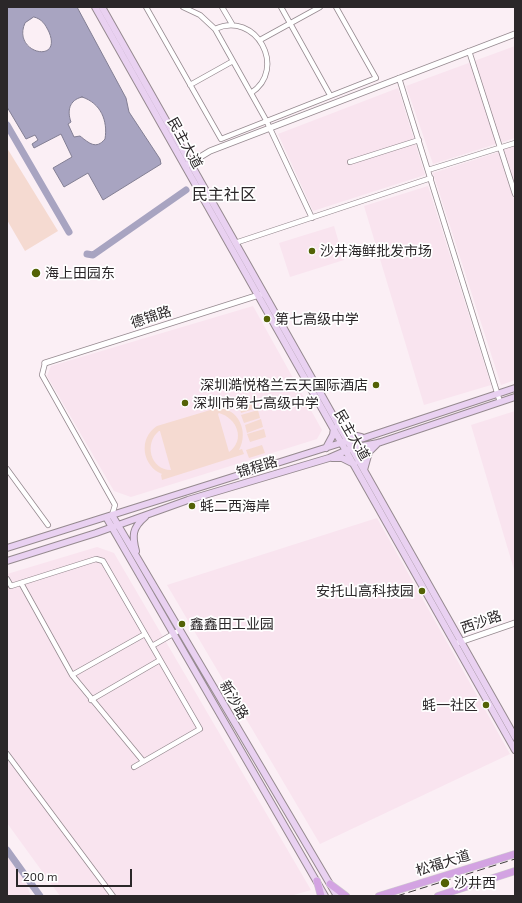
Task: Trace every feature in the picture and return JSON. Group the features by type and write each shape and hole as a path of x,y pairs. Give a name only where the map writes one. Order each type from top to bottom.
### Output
{"main road":[{"name":"民主大道","path":"95,7 261,294 341,428 345,442"},
{"name":"民主大道","path":"102,7 187,165 235,243 334,428 364,470 459,642 515,750"},
{"name":"锦程路","path":"7,548 345,442 364,438 515,388"},
{"name":"锦程路","path":"7,561 96,533 188,500 328,458 349,449 378,443 515,397"},
{"path":"326,448 333,435 334,428"},
{"path":"341,428 352,435 364,438"},
{"path":"364,470 370,452 378,443"},
{"name":"民主大道","path":"349,449 355,465 515,737"},
{"path":"328,458 342,458 355,465"},
{"name":"新沙路","path":"109,516 118,525 337,896"},
{"name":"新沙路","path":"109,516 111,527 325,896"},
{"path":"138,559 133,538 134,528 146,516"},
{"path":"96,533 105,533 112,536 122,545"},
{"name":"松福大道","path":"379,896 515,854"},
{"path":"438,896 515,871"},
{"path":"317,881 321,896"},
{"path":"330,884 346,896"}],"street":[{"path":"146,7 221,139 266,120 376,78 336,7"},
{"path":"184,7 200,15 215,30 266,120 312,218"},
{"path":"222,7 232,24"},
{"path":"281,7 330,95"},
{"path":"260,40 320,7"},
{"path":"215,30 232,24 251,32 260,40 266,53 266,70 263,80 251,93"},
{"path":"187,165 210,151 515,34"},
{"path":"469,51 515,194"},
{"path":"190,85 233,61"},
{"path":"399,78 500,402"},
{"path":"350,162 419,140"},
{"path":"428,170 515,143"},
{"path":"235,243 431,178"},
{"name":"德锦路","path":"45,363 261,294"},
{"path":"45,363 42,375 115,504 109,516"},
{"path":"7,469 48,525"},
{"path":"7,579 11,586 96,559 103,561 200,729 134,767"},
{"path":"21,583 72,675 91,700 143,761"},
{"name":"西沙路","path":"459,642 515,623"},
{"path":"152,646 180,630"},
{"path":"72,675 145,634"},
{"path":"91,700 160,660"},
{"path":"7,754 113,896"}],"shaded area":[{"path":"7,7 77,7 126,98 129,112 160,159 161,164 103,200 88,173 64,187 53,168 72,157 61,134 34,148 32,144 38,140 35,135 26,139 7,107","holes":["34,17 43,22 49,32 51,42 49,49 44,52 30,48 25,42 23,33 25,23","82,97 94,104 104,119 106,132 105,139 96,145 86,141 80,136 74,137 68,124 71,122 69,114 70,106 74,101"]},
{"path":"515,46 515,138 433,164 406,86"},
{"path":"398,88 425,175 313,211 278,134"},
{"path":"515,145 515,189 502,149"},
{"path":"7,148 58,231 25,251 7,220"},
{"path":"499,152 515,203 515,380 501,385 433,173"},
{"path":"428,186 491,385 424,405 364,206"},
{"name":"沙井海鲜批发市场","path":"334,226 344,260 290,277 279,243"},
{"name":"深圳市第七高级中学","path":"253,306 322,430 317,439 131,497 114,491 47,376 51,366"},
{"path":"255,400 257,408 241,413 239,405"},
{"path":"217,408 225,409 231,412 240,422 243,436 239,450 242,449 244,454 162,480 162,474 150,465 145,452 147,437 157,426","holes":["219,413 231,420 235,424 237,430 237,442 229,452 218,414","160,431 171,470 158,466 152,455 152,442 154,436"]},
{"path":"258,410 260,418 244,423 241,415"},
{"path":"515,411 515,573 471,425"},
{"path":"261,419 263,427 247,433 245,425"},
{"path":"264,429 266,437 250,442 247,434"},
{"path":"262,445 265,453 249,458 246,450"},
{"path":"377,518 510,754 320,844 167,585"},
{"path":"97,547 114,553 311,890 290,896 60,896 7,823 7,574"},
{"path":"7,856 24,879 31,896 7,896"}],"waterway":[{"path":"7,125 69,232"},
{"path":"87,254 93,255 186,190"},
{"path":"7,850 40,896"}],"railway":[{"path":"397,896 515,859"}],"place":[{"name":"沙井海鲜批发市场","path":"312,251"},
{"name":"海上田园东","path":"36,273"},
{"name":"第七高级中学","path":"267,319"},
{"name":"深圳澔悦格兰云天国际酒店","path":"376,385"},
{"name":"深圳市第七高级中学","path":"185,403"},
{"name":"蚝二西海岸","path":"192,506"},
{"name":"安托山高科技园","path":"422,591"},
{"name":"鑫鑫田工业园","path":"182,624"},
{"name":"蚝一社区","path":"486,705"},
{"name":"沙井西","path":"445,883"}],"district":[{"name":"民主社区","path":"224,195"}]}
